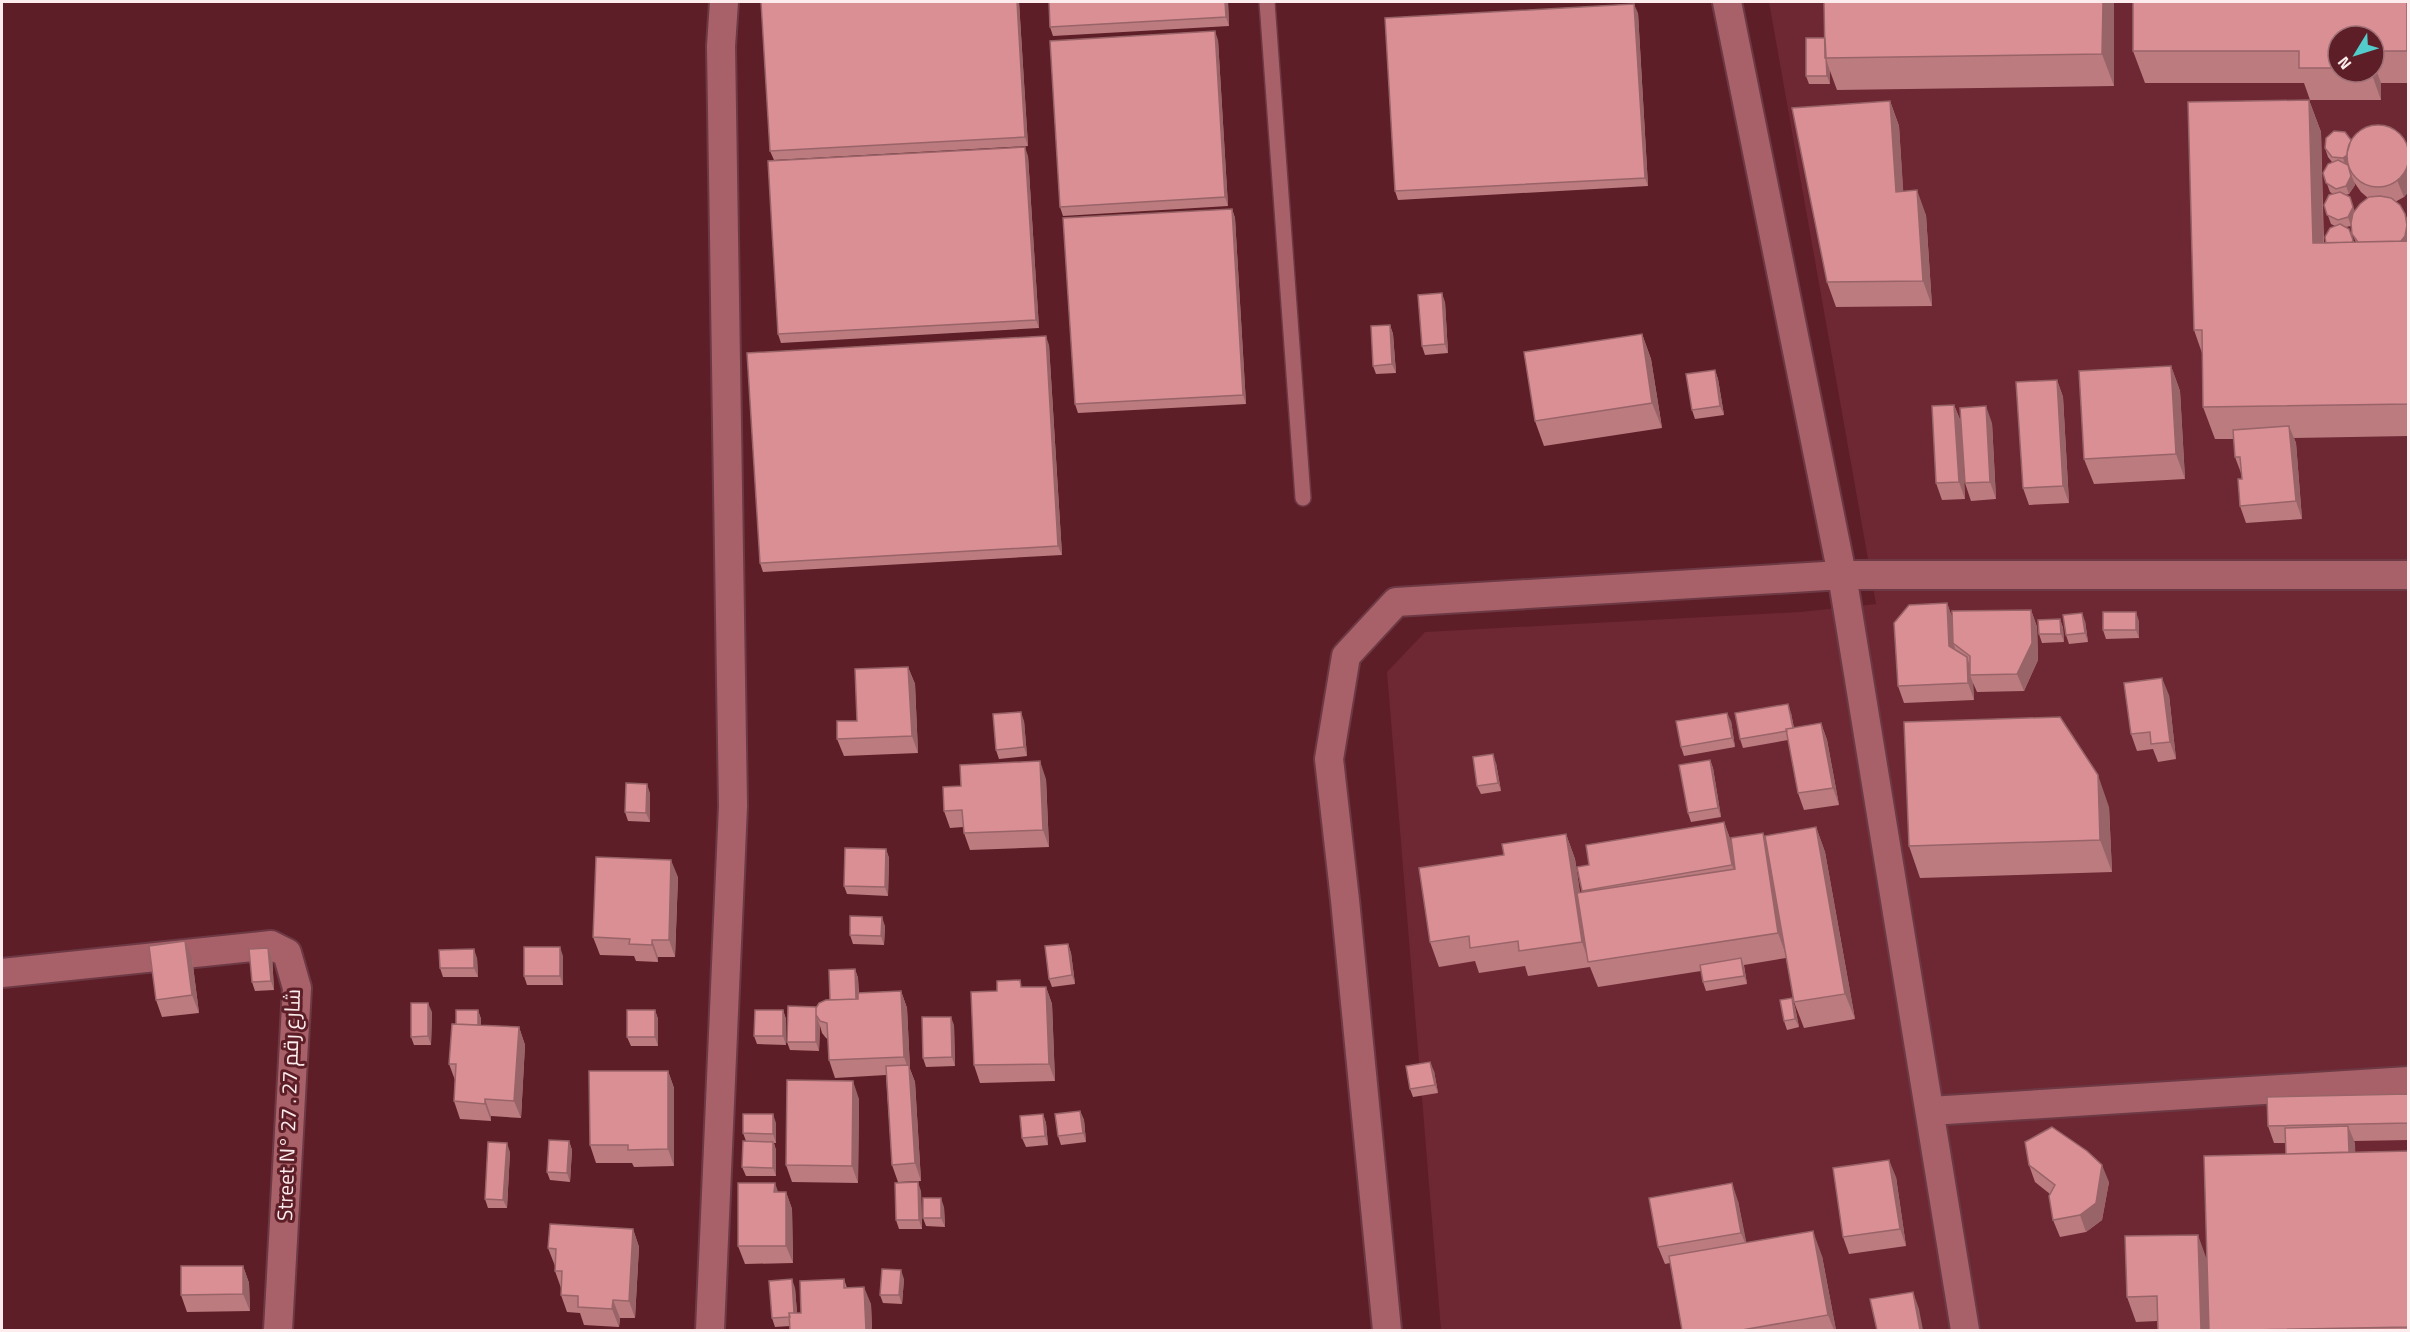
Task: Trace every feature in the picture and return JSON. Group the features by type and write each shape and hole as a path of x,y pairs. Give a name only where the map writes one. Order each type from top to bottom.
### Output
{"street":[{"path":"710,1330 733,806 721,46 724,2"},
{"path":"1727,2 1842,575 1965,1330"},
{"path":"1387,1330 1347,912 1329,759 1346,656 1396,602 1842,575 2409,575"},
{"name":"Street N° 27 . شارع رقم 27","path":"2,973 271,945 287,953 297,988 278,1330"},
{"path":"1930,1111 2409,1081"}],"lane":[{"path":"1267,2 1303,498"}],"shaded area":[{"path":"1769,2 2408,2 2408,1330 1441,1330 1387,672 1425,632 1800,612 1876,604"}],"building":[{"path":"761,2 1017,2 1025,137 770,151"},
{"path":"1049,2 1225,2 1226,17 1050,27"},
{"path":"1824,2 2103,2 2102,54 1825,58"},
{"path":"2133,2 2407,2 2407,51 2386,51 2386,24 2326,24 2326,68 2299,68 2299,51 2133,51"},
{"path":"1634,4 1645,178 1395,191 1385,18"},
{"path":"1215,31 1225,197 1060,207 1050,41"},
{"path":"1806,38 1825,38 1827,76 1806,76"},
{"path":"2309,100 2313,243 2409,241 2409,404 2203,407 2202,330 2194,330 2188,102"},
{"path":"1890,101 1896,192 1917,190 1923,281 1827,282 1792,108"},
{"path":"2378,125 2400,134 2409,156 2400,178 2378,187 2356,178 2347,156 2356,134"},
{"path":"2334,131 2345,132 2351,140 2347,155 2343,158 2332,157 2325,148 2326,138"},
{"path":"1025,147 1036,320 778,334 768,161"},
{"path":"2338,160 2348,165 2351,176 2346,186 2336,189 2326,183 2323,173 2328,164"},
{"path":"2340,192 2350,197 2353,207 2348,217 2338,220 2327,215 2324,205 2329,195"},
{"path":"2369,197 2391,198 2400,205 2407,225 2405,236 2401,241 2358,242 2352,234 2353,213"},
{"path":"1232,209 1243,395 1075,404 1063,218"},
{"path":"2340,224 2349,229 2352,242 2326,243 2325,237 2330,228"},
{"path":"1442,293 1445,344 1422,346 1418,295"},
{"path":"1390,325 1392,364 1373,366 1371,326"},
{"path":"1642,334 1652,403 1535,421 1524,352"},
{"path":"1046,336 1058,546 760,563 747,353"},
{"path":"2171,366 2176,454 2084,459 2079,371"},
{"path":"1715,370 1720,406 1692,410 1686,374"},
{"path":"2057,380 2063,486 2023,488 2016,382"},
{"path":"1954,405 1959,482 1936,483 1932,406"},
{"path":"1986,406 1990,482 1965,483 1960,408"},
{"path":"2289,426 2296,501 2240,506 2238,479 2242,479 2240,457 2235,457 2233,430"},
{"path":"1947,603 1949,646 1967,657 1968,683 1898,686 1894,623 1909,605"},
{"path":"2031,610 2032,643 2017,674 1970,675 1970,656 1953,643 1952,611"},
{"path":"2103,612 2136,612 2136,630 2103,630"},
{"path":"2082,613 2085,633 2066,635 2063,615"},
{"path":"2060,619 2061,634 2039,634 2038,620"},
{"path":"908,667 912,736 837,739 837,721 857,721 855,669"},
{"path":"2162,678 2170,742 2151,744 2150,732 2131,734 2124,683"},
{"path":"1788,704 1793,728 1740,739 1735,713"},
{"path":"1021,712 1024,747 996,750 993,714"},
{"path":"1727,713 1732,738 1681,747 1676,721"},
{"path":"2060,717 2098,775 2100,840 1909,846 1904,722"},
{"path":"1821,723 1833,788 1798,793 1786,729"},
{"path":"1493,754 1498,783 1477,786 1473,757"},
{"path":"1710,760 1718,808 1688,813 1679,765"},
{"path":"1040,761 1043,830 964,833 962,810 944,811 943,787 961,786 960,765"},
{"path":"626,783 647,784 646,813 625,812"},
{"path":"1724,822 1732,865 1582,891 1577,867 1589,865 1586,845"},
{"path":"1816,827 1845,994 1794,1002 1765,836"},
{"path":"1763,833 1778,933 1588,962 1577,893 1735,869 1731,838"},
{"path":"1566,834 1582,942 1519,951 1518,941 1470,948 1469,936 1430,942 1419,868 1504,855 1502,844"},
{"path":"845,848 886,849 885,887 844,886"},
{"path":"596,857 671,860 669,940 652,940 652,945 629,944 630,939 593,937"},
{"path":"850,916 882,917 881,936 850,935"},
{"path":"185,941 192,995 156,1000 149,946"},
{"path":"1068,944 1072,975 1049,979 1045,946"},
{"path":"524,947 560,947 560,976 524,976"},
{"path":"268,948 271,981 252,982 249,949"},
{"path":"474,949 474,968 440,968 439,950"},
{"path":"1741,958 1744,976 1703,982 1700,965"},
{"path":"855,969 856,999 830,1000 829,970"},
{"path":"1020,980 1021,987 1046,987 1049,1064 974,1065 971,992 997,991 997,981"},
{"path":"901,991 904,1057 829,1060 827,1023 820,1021 816,1015 819,1003 826,1000 858,999 858,993"},
{"path":"1792,998 1795,1019 1784,1021 1780,1000"},
{"path":"411,1003 428,1003 428,1036 411,1037"},
{"path":"788,1006 816,1007 816,1042 787,1042"},
{"path":"456,1010 478,1010 478,1025 456,1024"},
{"path":"627,1010 655,1010 655,1037 627,1037"},
{"path":"755,1010 783,1010 783,1036 754,1036"},
{"path":"922,1017 951,1017 952,1057 923,1058"},
{"path":"452,1024 519,1027 514,1101 485,1099 485,1104 454,1101 456,1064 449,1064"},
{"path":"1430,1062 1435,1085 1410,1089 1406,1066"},
{"path":"909,1065 915,1163 892,1165 886,1066"},
{"path":"589,1071 668,1071 668,1149 628,1150 628,1145 590,1145"},
{"path":"787,1080 853,1081 852,1166 786,1165"},
{"path":"2409,1094 2409,1123 2268,1126 2267,1097"},
{"path":"1080,1111 1083,1133 1058,1136 1055,1114"},
{"path":"743,1114 773,1114 773,1134 743,1133"},
{"path":"1043,1114 1045,1136 1022,1138 1020,1116"},
{"path":"2348,1126 2349,1152 2286,1154 2285,1128"},
{"path":"2052,1127 2087,1151 2102,1165 2096,1203 2080,1215 2053,1220 2049,1196 2055,1185 2029,1165 2025,1142"},
{"path":"549,1140 569,1141 567,1173 547,1172"},
{"path":"743,1141 773,1142 773,1168 742,1167"},
{"path":"488,1142 507,1143 503,1200 485,1199"},
{"path":"2409,1151 2409,1327 2209,1330 2204,1156"},
{"path":"1889,1160 1900,1229 1843,1237 1833,1168"},
{"path":"918,1182 919,1220 896,1220 895,1183"},
{"path":"738,1183 775,1183 774,1192 786,1192 786,1246 738,1246"},
{"path":"1732,1183 1741,1233 1658,1247 1649,1198"},
{"path":"923,1198 941,1198 941,1218 923,1218"},
{"path":"550,1224 633,1229 629,1301 613,1300 612,1309 578,1307 578,1296 561,1295 562,1271 555,1271 556,1249 548,1248"},
{"path":"1813,1231 1828,1315 1742,1330 1682,1330 1669,1256"},
{"path":"2198,1235 2201,1330 2158,1330 2157,1296 2127,1297 2125,1236"},
{"path":"181,1266 243,1266 243,1294 181,1295"},
{"path":"882,1269 901,1270 899,1295 880,1295"},
{"path":"792,1279 794,1313 789,1313 790,1317 772,1318 769,1281"},
{"path":"844,1279 844,1288 864,1287 866,1330 790,1330 789,1313 801,1313 800,1281"},
{"path":"1913,1292 1920,1330 1877,1330 1870,1299"}]}
